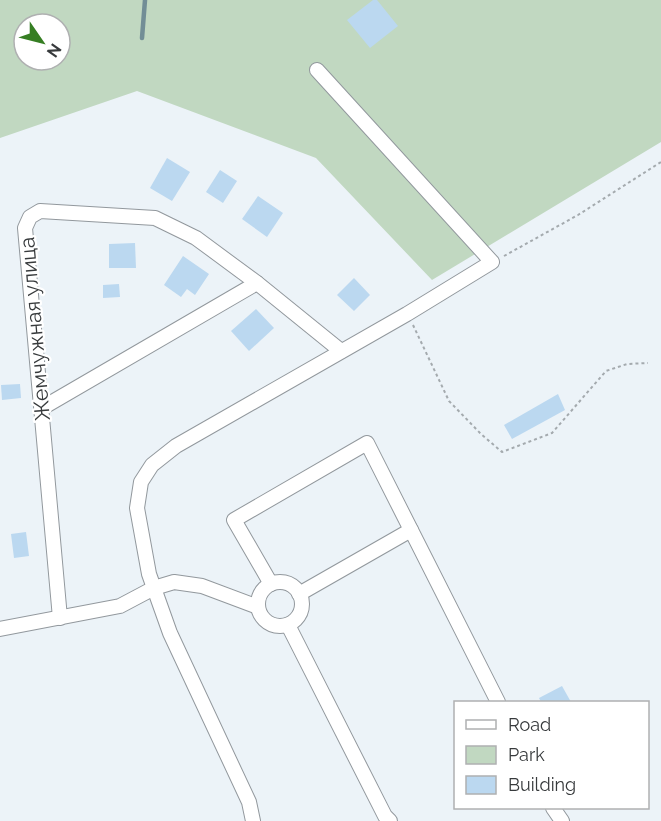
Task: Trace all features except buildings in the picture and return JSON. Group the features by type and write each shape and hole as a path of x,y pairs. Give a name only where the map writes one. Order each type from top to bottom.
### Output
{"street":[{"path":"253,821 249,802 170,633 149,574 136,508 141,482 152,465 176,446 407,314 492,262 317,70"},
{"name":"Жемчужная улица","path":"60,618 25,228 30,217 40,211 155,218 196,238 257,283 341,351"},
{"path":"42,408 257,283"},
{"path":"271,584 234,520 367,443 497,701"},
{"path":"299,594 411,530"},
{"path":"0,629 120,606 154,588 174,582 202,586 258,606"},
{"path":"280,582 289,584 299,594 302,603 301,612 288,625 270,624 263,619 258,606 260,596 271,584 280,582"},
{"path":"288,625 385,816 390,821"}],"path":[{"path":"492,262 578,215 661,162"},
{"path":"407,314 449,401 502,452 552,433 606,371 627,364 648,363"}],"green space":[{"path":"0,0 661,0 661,142 432,280 316,158 137,91 0,138"}],"waterway":[{"path":"142,38 145,0"}]}
